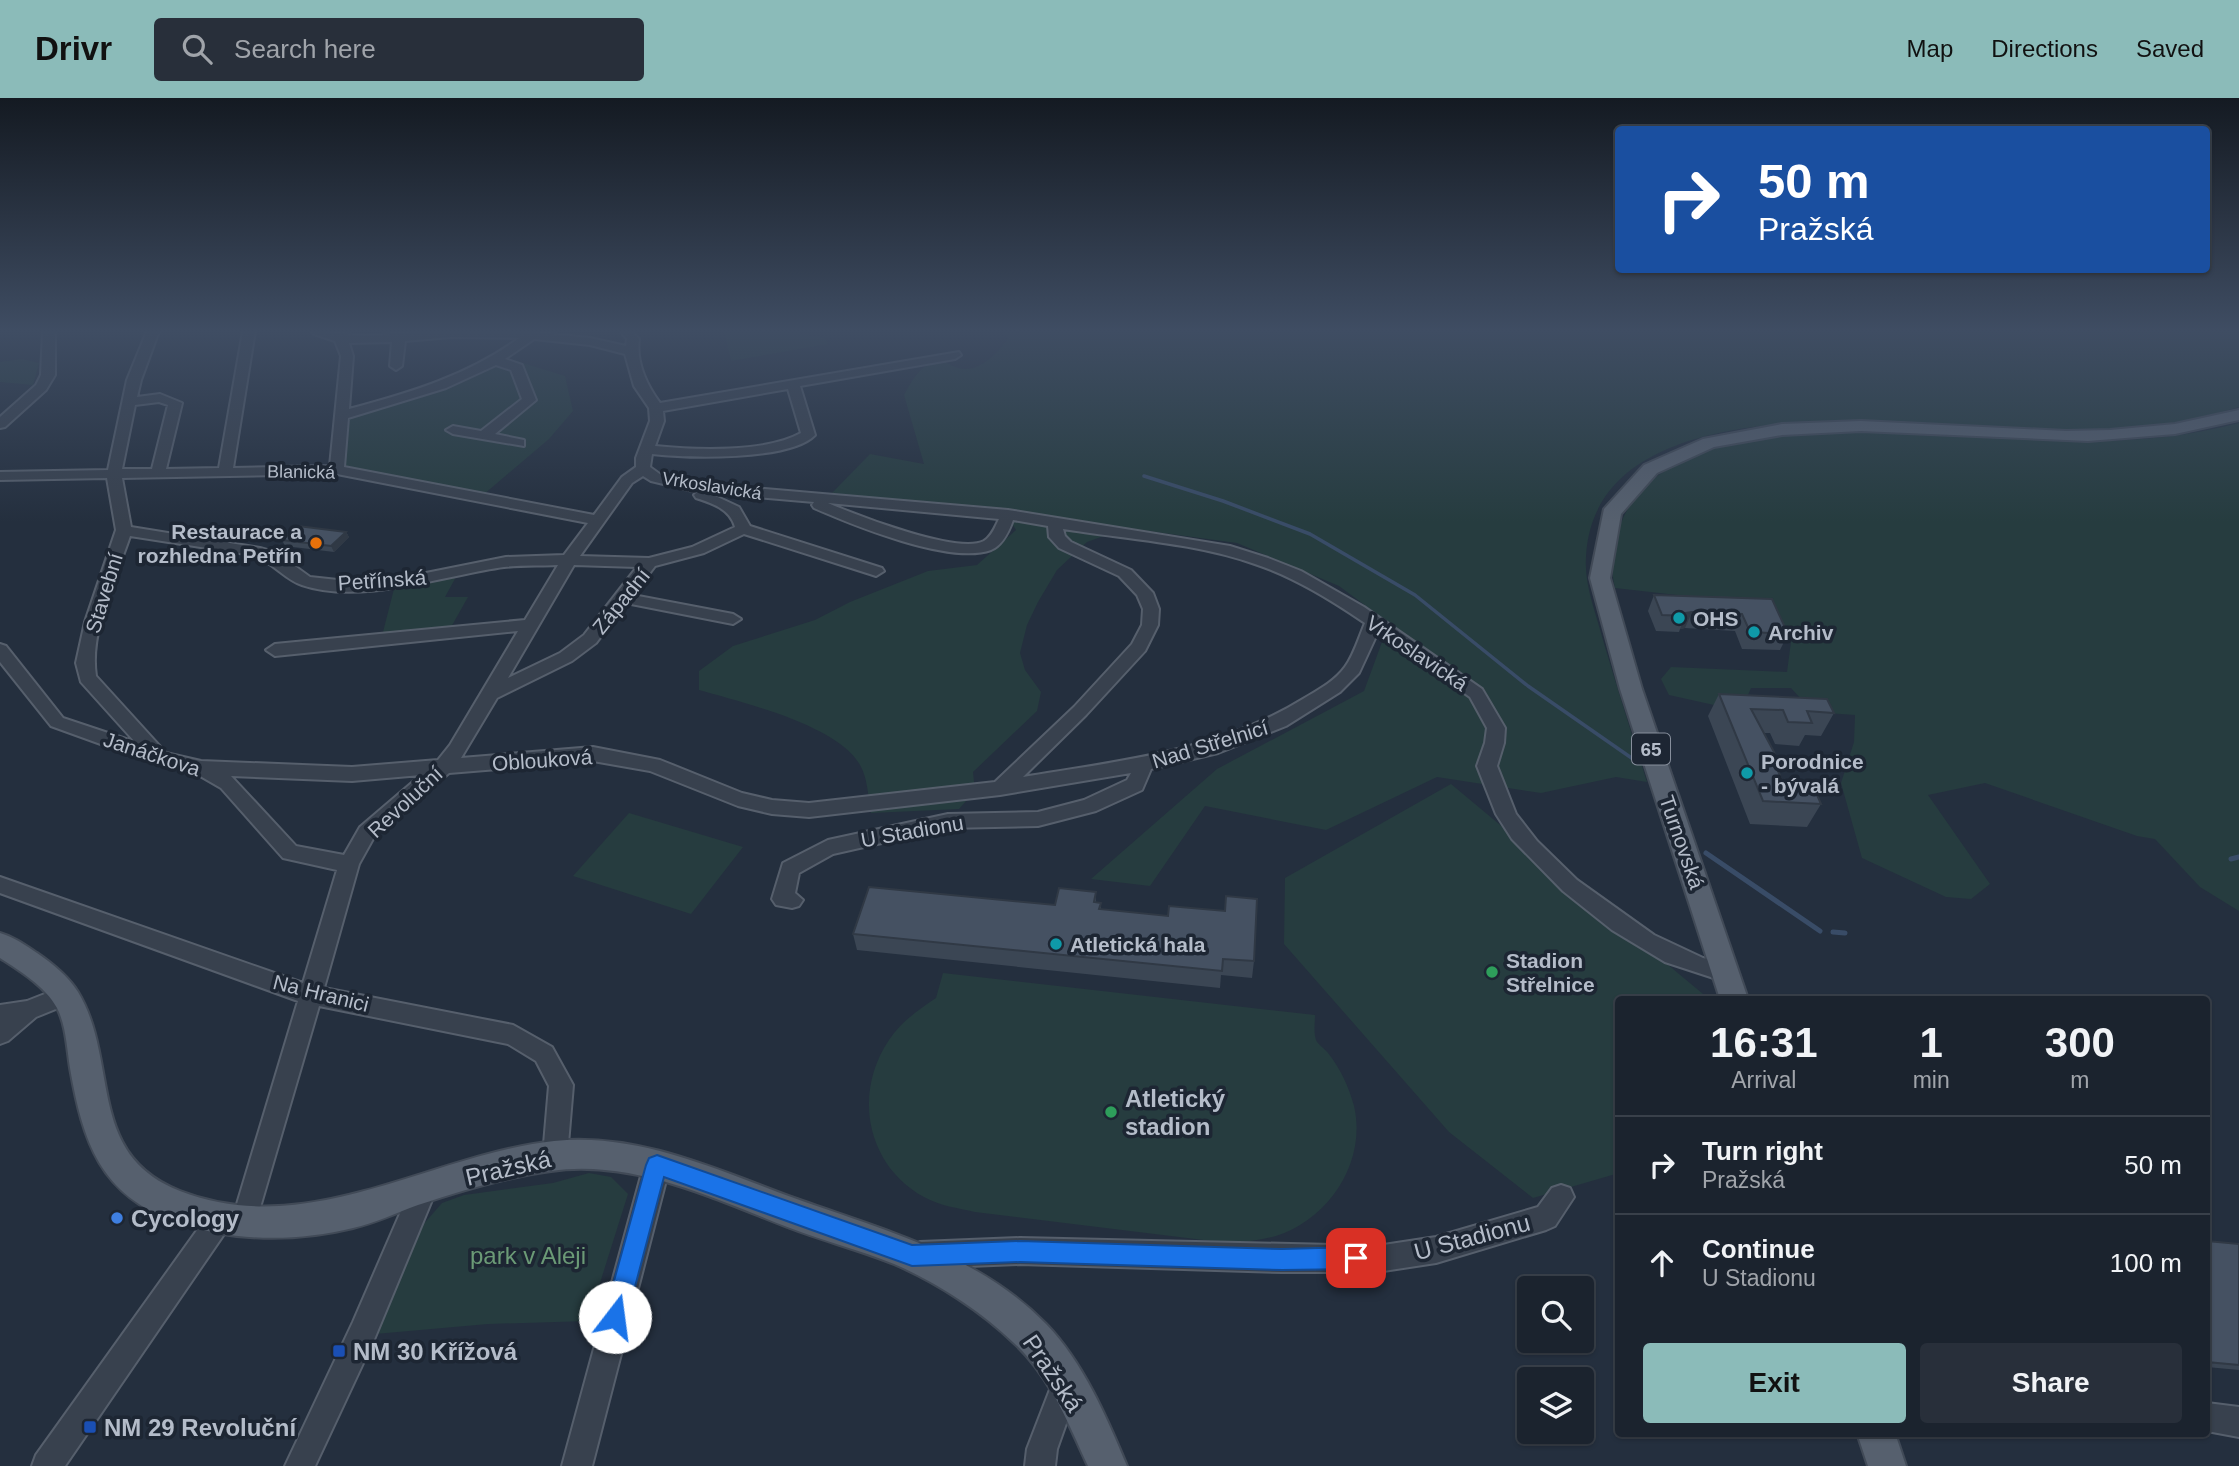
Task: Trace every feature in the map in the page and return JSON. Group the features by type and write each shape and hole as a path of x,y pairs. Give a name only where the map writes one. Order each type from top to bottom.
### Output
{"main road":[{"name":"Turnovská","path":"1730,986 1631,689 1604,597 1598,560 1608,521 1629,488 1657,465 1706,443 1753,432 1854,426 2036,435 2113,435 2193,426 2239,415"},
{"name":"Pražská","path":"0,944 39,970 65,995 74,1013 95,1121 104,1147 114,1163 126,1177 152,1195 175,1206 233,1218 288,1221 351,1213 424,1188 555,1156 609,1157 657,1165 912,1255 952,1278 1035,1338 1066,1384 1108,1466"},
{"path":"1877,1437 1887,1466"}],"street":[{"path":"0,424 32,395"},
{"name":"Stavební","path":"131,395 114,475 124,530 93,622 85,663 87,678 160,758"},
{"path":"225,472 238,395"},
{"path":"337,470 344,395"},
{"path":"343,415 412,395"},
{"path":"484,436 529,400 527,395"},
{"path":"647,395 656,408 728,395"},
{"path":"647,449 671,453 720,452 785,445 803,440 808,435 796,395"},
{"path":"129,402 160,398 175,404 158,474"},
{"name":"Vrkoslavická","path":"656,408 657,421 643,469 665,481 719,490 1008,515 1230,551 1264,559 1302,577 1476,693 1495,720 1498,735 1487,766 1510,823 1557,875 1648,942 1730,986"},
{"path":"453,430 519,443"},
{"name":"Revoluční","path":"47,1466 233,1218 309,995 349,864 368,832 442,768 457,750 569,560 626,480 643,469"},
{"name":"Blanická","path":"0,476 337,470 598,520"},
{"path":"665,481 681,491 715,499 735,511 743,522 743,529 876,571"},
{"name":"Vrkoslavická","path":"806,498 833,512 918,540 963,549 986,546 994,540 1008,515"},
{"path":"1000,788 1080,711 1139,647 1150,625 1151,609 1145,593 1125,573 1065,545 1057,537 1055,523"},
{"name":"Západní","path":"492,693 566,657 590,639 649,563 698,550 743,529"},
{"name":"Petřínská","path":"124,530 263,553 306,581 334,585 406,582 498,563 569,560 649,563"},
{"path":"624,598 733,619"},
{"name":"Nad Střelnicí","path":"1000,788 1144,764 1211,748 1280,722 1334,688 1353,668 1373,623"},
{"path":"275,650 530,625"},
{"name":"Janáčkova","path":"0,650 57,722 160,758 201,768 228,783 290,852 349,864"},
{"name":"Oblouková","path":"201,768 352,774 593,754 653,765 738,799 772,807 809,810 1000,788"},
{"name":"U Stadionu","path":"792,900 783,899 790,869 828,848 948,821 1038,819 1089,806 1135,785 1144,764"},
{"name":"Na Hranici","path":"0,885 309,995 513,1035 544,1054 561,1084 555,1156"},
{"path":"0,1015 29,1010 65,995"},
{"path":"0,1034 29,1010"},
{"path":"577,1466 657,1165"},
{"path":"300,1466 379,1297 424,1188"},
{"name":"U Stadionu","path":"912,1255 1020,1251 1282,1259 1377,1259 1436,1250 1546,1217 1561,1197"},
{"path":"1040,1466 1042,1449 1066,1384"},
{"path":"2210,1417 2239,1422"}],"green space":[{"path":"421,395 569,395 573,411 549,439 483,495 348,470 343,464 350,416 402,403"},
{"path":"904,395 2239,395 2239,407 2151,426 2106,429 2061,430 1861,421 1783,424 1709,435 1647,459 1604,498 1586,557 1586,567 1594,609 1647,782 1616,777 1541,793 1437,777 1326,830 1205,806 1150,886 1091,879 1217,769 1364,691 1389,623 1339,586 1237,543 1126,528 1087,542 1057,570 1027,625 1020,653 1025,670 1041,692 1037,711 973,772 975,791 959,809 871,813 863,770 848,751 831,738 787,717 699,690 699,671 733,646 815,620 850,602 928,571 977,565 1016,530 1004,511 832,493 870,454 924,464"},
{"path":"2239,423 2239,911 2200,887 2155,839 2137,836 1985,783 1928,795 1990,884 1971,899 1946,897 1862,858 1841,783 1854,742 1855,715 1813,712 1791,688 1751,688 1741,711 1669,695 1661,679 1671,667 1787,672 1792,634 1775,618 1686,596 1615,588 1613,552 1624,516 1656,477 1704,452 1763,438 1830,432 1898,432 2096,441 2178,435"},
{"path":"456,577 445,597 468,597 450,629 382,636 394,589"},
{"name":"Stadion Střelnice","path":"1451,784 1705,996 1615,996 1615,1174 1533,1198 1449,1132 1284,944 1285,878"},
{"path":"629,813 743,847 691,914 573,876"},
{"name":"Atletický stadion","path":"943,973 1315,1015 1316,1039 1340,1071 1354,1106 1357,1127 1355,1148 1340,1186 1312,1216 1295,1228 1276,1236 1228,1243 975,1212 943,1205 924,1197 904,1183 889,1166 878,1147 871,1126 869,1105 871,1082 889,1040 904,1022 936,998"},
{"name":"park v Aleji","path":"589,1173 611,1177 628,1194 588,1321 488,1324 375,1334 421,1227 442,1203 464,1195 553,1183"}],"building":[{"path":"298,526 346,532 331,546 282,540"},
{"path":"1654,595 1772,599 1788,634 1750,632 1742,614 1692,612 1685,613 1686,616 1662,615"},
{"path":"1719,694 1827,699 1834,713 1807,711 1812,723 1788,722 1783,710 1751,709 1774,752 1778,763 1774,762 1785,787 1814,788 1821,804 1763,801"},
{"name":"Atletická hala","path":"869,887 1055,905 1059,888 1096,892 1094,902 1101,903 1099,909 1168,916 1169,906 1225,911 1226,896 1257,899 1254,961 1223,959 1222,971 853,934"},
{"path":"2210,1241 2239,1244 2239,1365 2210,1362"}],"waterway":[{"path":"1144,476 1223,501 1310,534 1415,595 1528,686 1633,759"},
{"path":"1706,853 1820,931"},
{"path":"2231,859 2239,857"},
{"path":"1833,932 1845,933"}],"place":[{"name":"Restaurace a rozhledna Petřín","path":"316,543"},
{"name":"OHS","path":"1679,618"},
{"name":"Archiv","path":"1754,632"},
{"name":"Porodnice - bývalá","path":"1747,773"},
{"name":"Atletická hala","path":"1056,944"},
{"name":"Stadion Střelnice","path":"1492,972"},
{"name":"Atletický stadion","path":"1111,1112"},
{"name":"Cycology","path":"117,1218"},
{"name":"NM 30 Křížová","path":"339,1351"},
{"name":"NM 29 Revoluční","path":"90,1427"}],"route":[{"path":"615,1317 657,1165 912,1255 1020,1251 1282,1259 1356,1258"}]}
